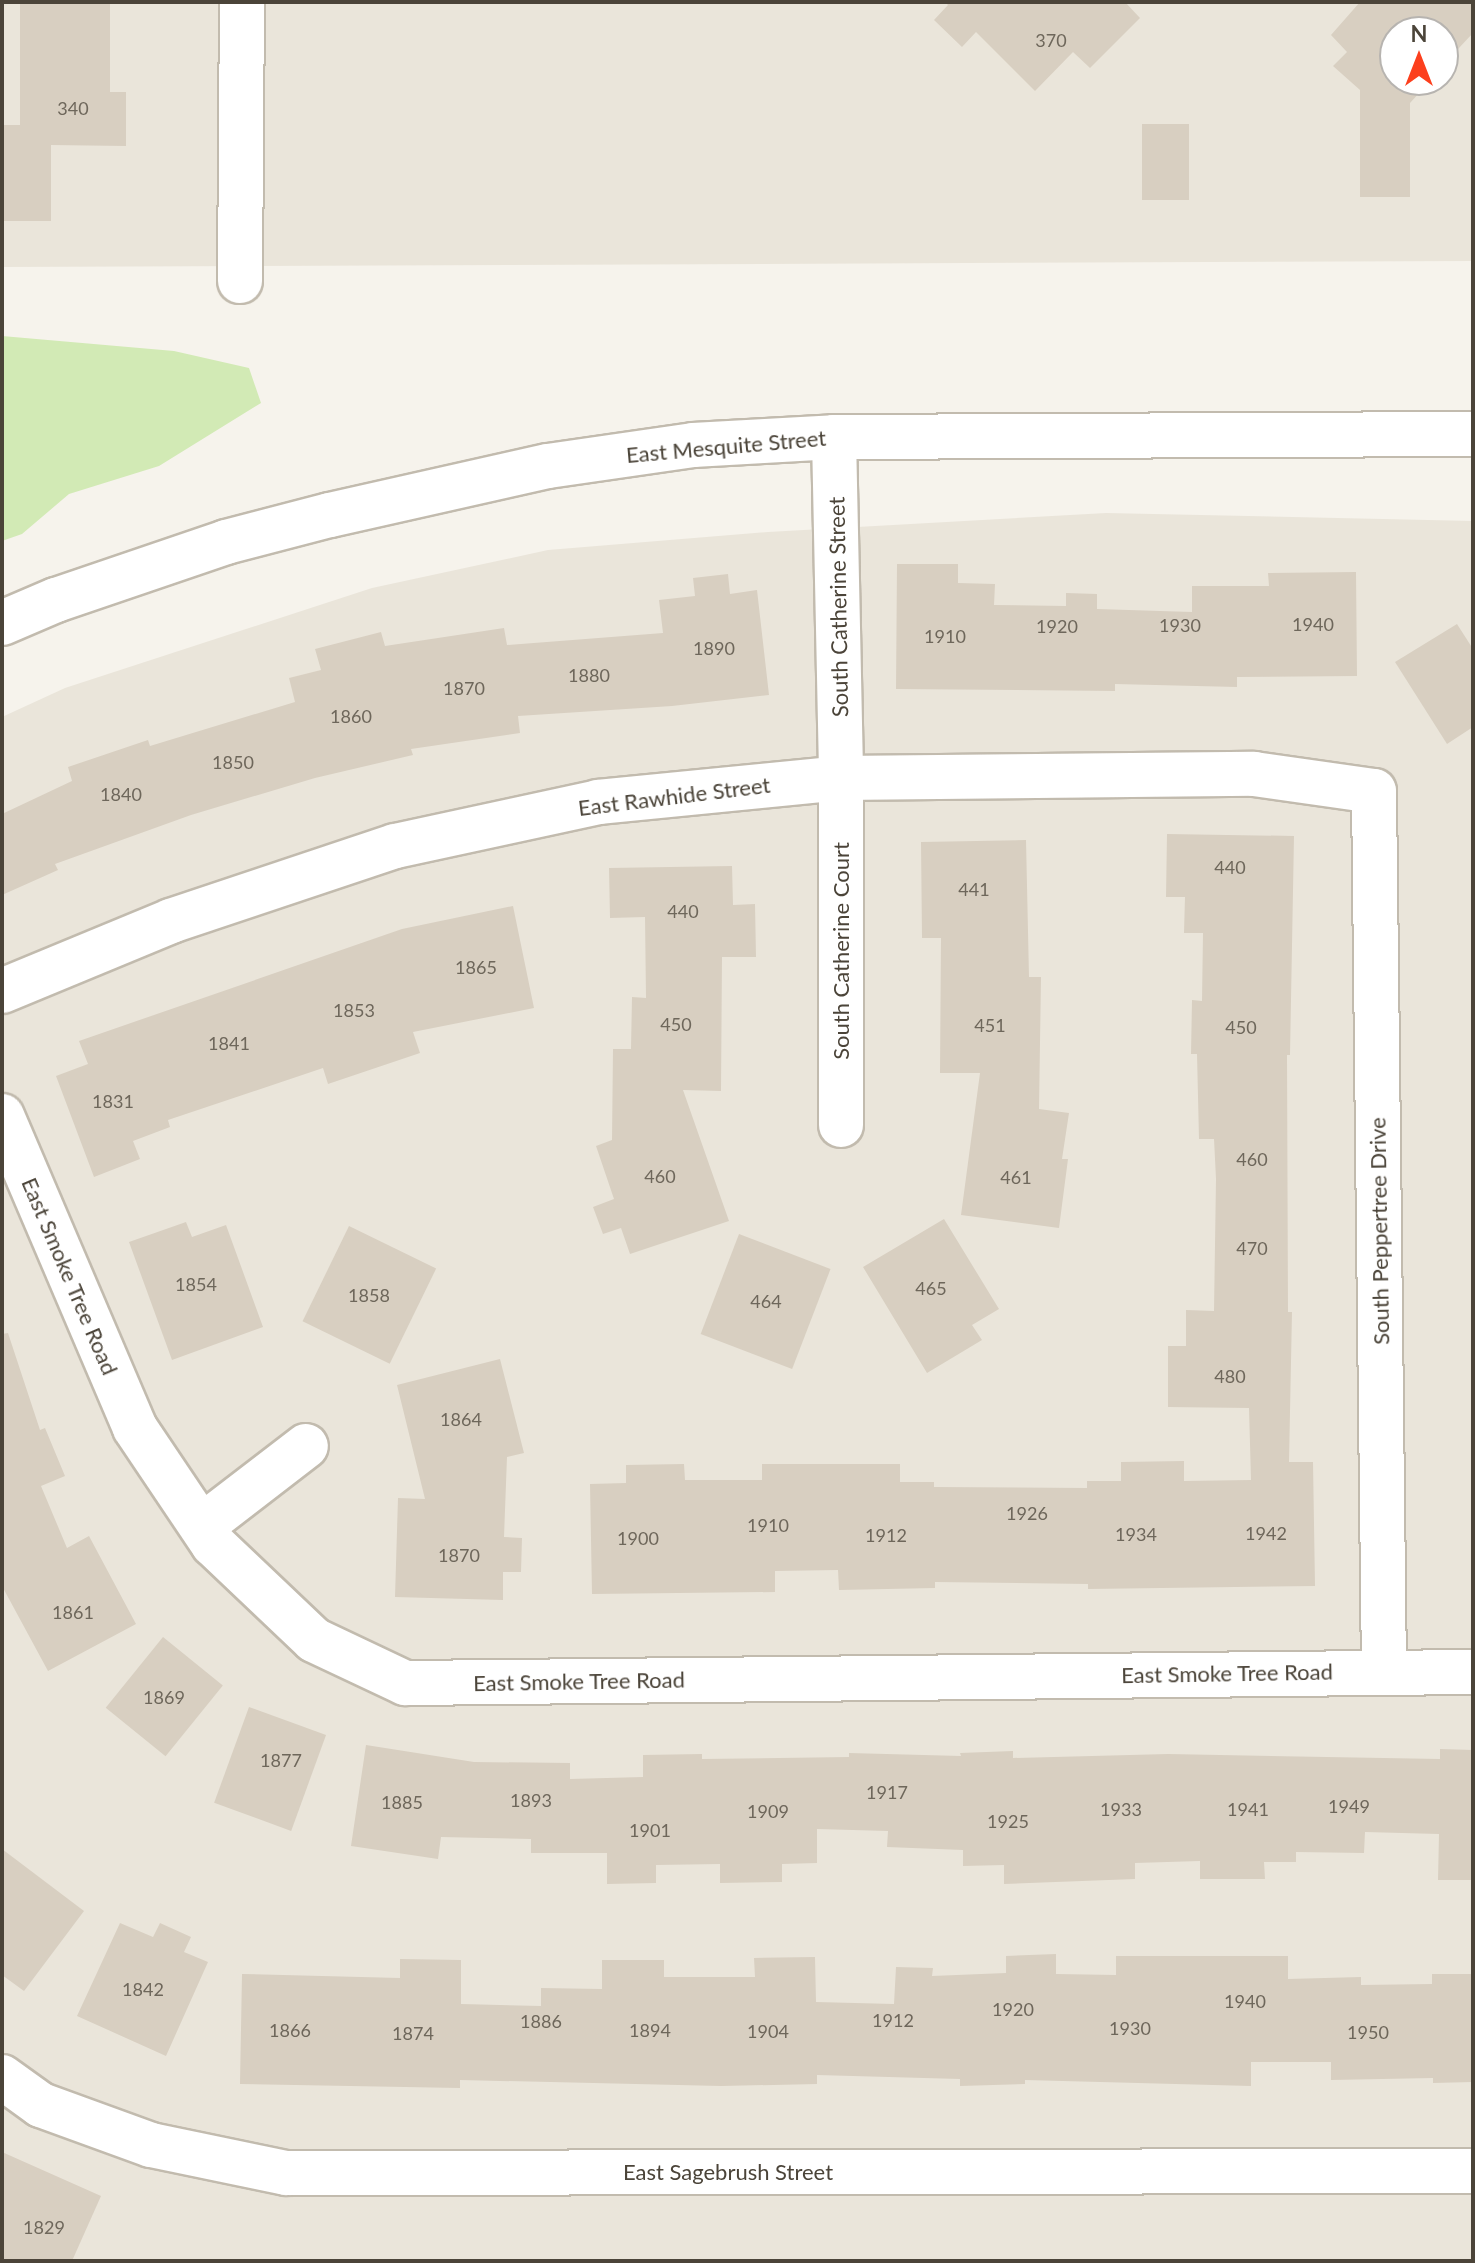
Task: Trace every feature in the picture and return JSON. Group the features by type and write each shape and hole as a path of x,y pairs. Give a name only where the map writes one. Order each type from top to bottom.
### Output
{"street":[{"path":"240,281 242,2"},
{"name":"East Mesquite Street","path":"2,623 56,600 226,542 410,494 548,466 693,445 834,437 1473,434"},
{"name":"South Catherine Street","path":"834,437 841,778"},
{"name":"East Rawhide Street","path":"2,991 171,921 395,846 598,802 841,778 1254,774 1374,791"},
{"name":"South Catherine Court","path":"841,778 841,1125"},
{"name":"South Peppertree Drive","path":"1374,791 1384,1671"},
{"name":"East Smoke Tree Road","path":"2,1116 135,1428 213,1544 314,1640 405,1683 1473,1672"},
{"path":"202,1526 306,1446"},
{"name":"East Sagebrush Street","path":"2,2077 41,2105 151,2145 286,2173 1473,2171"}],"shaded area":[{"path":"2,2 1473,2 1473,261 2,267"},
{"path":"1106,513 1473,521 1473,2261 2,2261 2,717 65,688 372,588 548,550 768,532"}],"green space":[{"path":"2,336 174,351 249,368 261,403 159,466 69,494 22,534 2,541"}],"building":[{"path":"20,2 110,2 110,92 126,92 126,146 51,145 51,221 2,221 2,125 20,125"},
{"path":"945,2 1125,2 1140,18 1090,68 1073,52 1035,91 976,32 962,47 934,20 948,5"},
{"path":"1360,2 1473,2 1473,33 1459,48 1459,16 1379,16 1379,96 1416,96 1410,103 1410,197 1360,197 1360,90 1333,66 1347,52 1331,35"},
{"path":"1142,124 1189,124 1189,200 1142,200"},
{"path":"897,564 958,564 958,583 995,584 994,605 1066,606 1066,593 1097,594 1097,609 1192,612 1192,586 1269,586 1268,573 1356,572 1357,676 1237,677 1237,687 1115,684 1115,691 896,689"},
{"path":"728,574 730,594 757,590 769,695 672,706 518,716 520,733 411,749 413,755 315,778 191,815 55,864 58,870 2,895 2,814 72,781 68,767 148,740 150,746 295,702 289,678 321,670 315,649 381,632 385,646 504,628 507,645 663,633 659,600 695,596 693,578"},
{"path":"1457,624 1473,649 1473,727 1447,744 1395,662"},
{"path":"1167,834 1294,836 1290,1055 1287,1055 1288,1312 1292,1312 1289,1462 1313,1462 1315,1586 1088,1589 1088,1584 935,1582 935,1588 839,1590 838,1570 775,1571 775,1592 592,1594 590,1484 626,1483 626,1465 684,1464 685,1480 762,1480 762,1464 900,1464 900,1482 934,1482 934,1487 1087,1488 1087,1481 1121,1481 1121,1462 1184,1461 1184,1481 1251,1480 1249,1408 1168,1407 1168,1346 1186,1346 1186,1310 1214,1311 1216,1179 1214,1139 1199,1139 1197,1054 1191,1054 1192,1000 1202,1001 1203,933 1184,933 1185,897 1166,897"},
{"path":"1026,840 1029,977 1041,977 1039,1109 1069,1113 1062,1159 1068,1159 1059,1228 961,1215 980,1073 940,1073 941,938 922,938 921,842"},
{"path":"732,866 733,905 755,904 756,957 722,957 721,1091 683,1090 729,1221 630,1254 621,1228 603,1234 593,1207 614,1199 596,1146 612,1140 613,1049 631,1049 632,997 646,998 645,917 610,918 609,868"},
{"path":"513,906 534,1008 413,1032 420,1053 328,1084 323,1068 168,1120 170,1127 133,1141 140,1159 94,1177 56,1076 88,1064 79,1041 402,929"},
{"path":"944,1219 999,1309 972,1325 982,1340 927,1373 863,1267"},
{"path":"186,1222 192,1237 226,1225 263,1327 172,1360 129,1242"},
{"path":"349,1226 436,1269 390,1364 303,1321"},
{"path":"739,1234 830,1269 792,1369 701,1334"},
{"path":"8,1333 40,1430 45,1428 65,1476 41,1486 67,1548 89,1536 136,1624 48,1671 2,1586 2,1334"},
{"path":"500,1359 524,1453 507,1457 504,1537 522,1538 521,1572 503,1572 503,1600 395,1597 398,1498 425,1499 397,1385"},
{"path":"163,1637 223,1685 166,1756 106,1708"},
{"path":"249,1707 326,1735 291,1831 214,1803"},
{"path":"366,1745 474,1762 570,1763 570,1779 643,1777 643,1755 702,1754 702,1759 849,1757 849,1753 961,1756 960,1753 1013,1751 1013,1758 1168,1754 1440,1759 1440,1749 1473,1750 1473,1880 1438,1880 1439,1834 1365,1832 1364,1853 1296,1852 1296,1862 1264,1862 1265,1879 1200,1879 1200,1861 1135,1863 1135,1879 1004,1884 1004,1865 963,1866 963,1850 887,1847 888,1831 817,1829 817,1863 782,1864 782,1882 720,1883 720,1864 656,1865 656,1883 607,1884 607,1853 531,1853 531,1839 441,1837 438,1859 351,1846"},
{"path":"2,1849 84,1911 24,1991 2,1975"},
{"path":"120,1923 153,1937 160,1923 191,1937 184,1952 208,1962 166,2056 77,2016"},
{"path":"1056,1954 1056,1974 1116,1975 1116,1956 1288,1956 1288,1979 1361,1977 1361,1985 1432,1984 1432,1974 1473,1974 1473,2082 1433,2083 1433,2078 1331,2080 1331,2062 1251,2062 1251,2086 1025,2080 1025,2084 960,2086 960,2079 817,2075 817,2084 721,2086 460,2080 460,2088 240,2084 242,1974 400,1978 400,1959 461,1960 461,2004 541,2006 541,1988 602,1989 602,1960 664,1960 664,1977 755,1977 754,1958 815,1957 816,2002 894,2004 896,1967 933,1968 932,1976 1006,1973 1006,1956"},
{"path":"2,2152 101,2196 72,2261 2,2261"}]}
